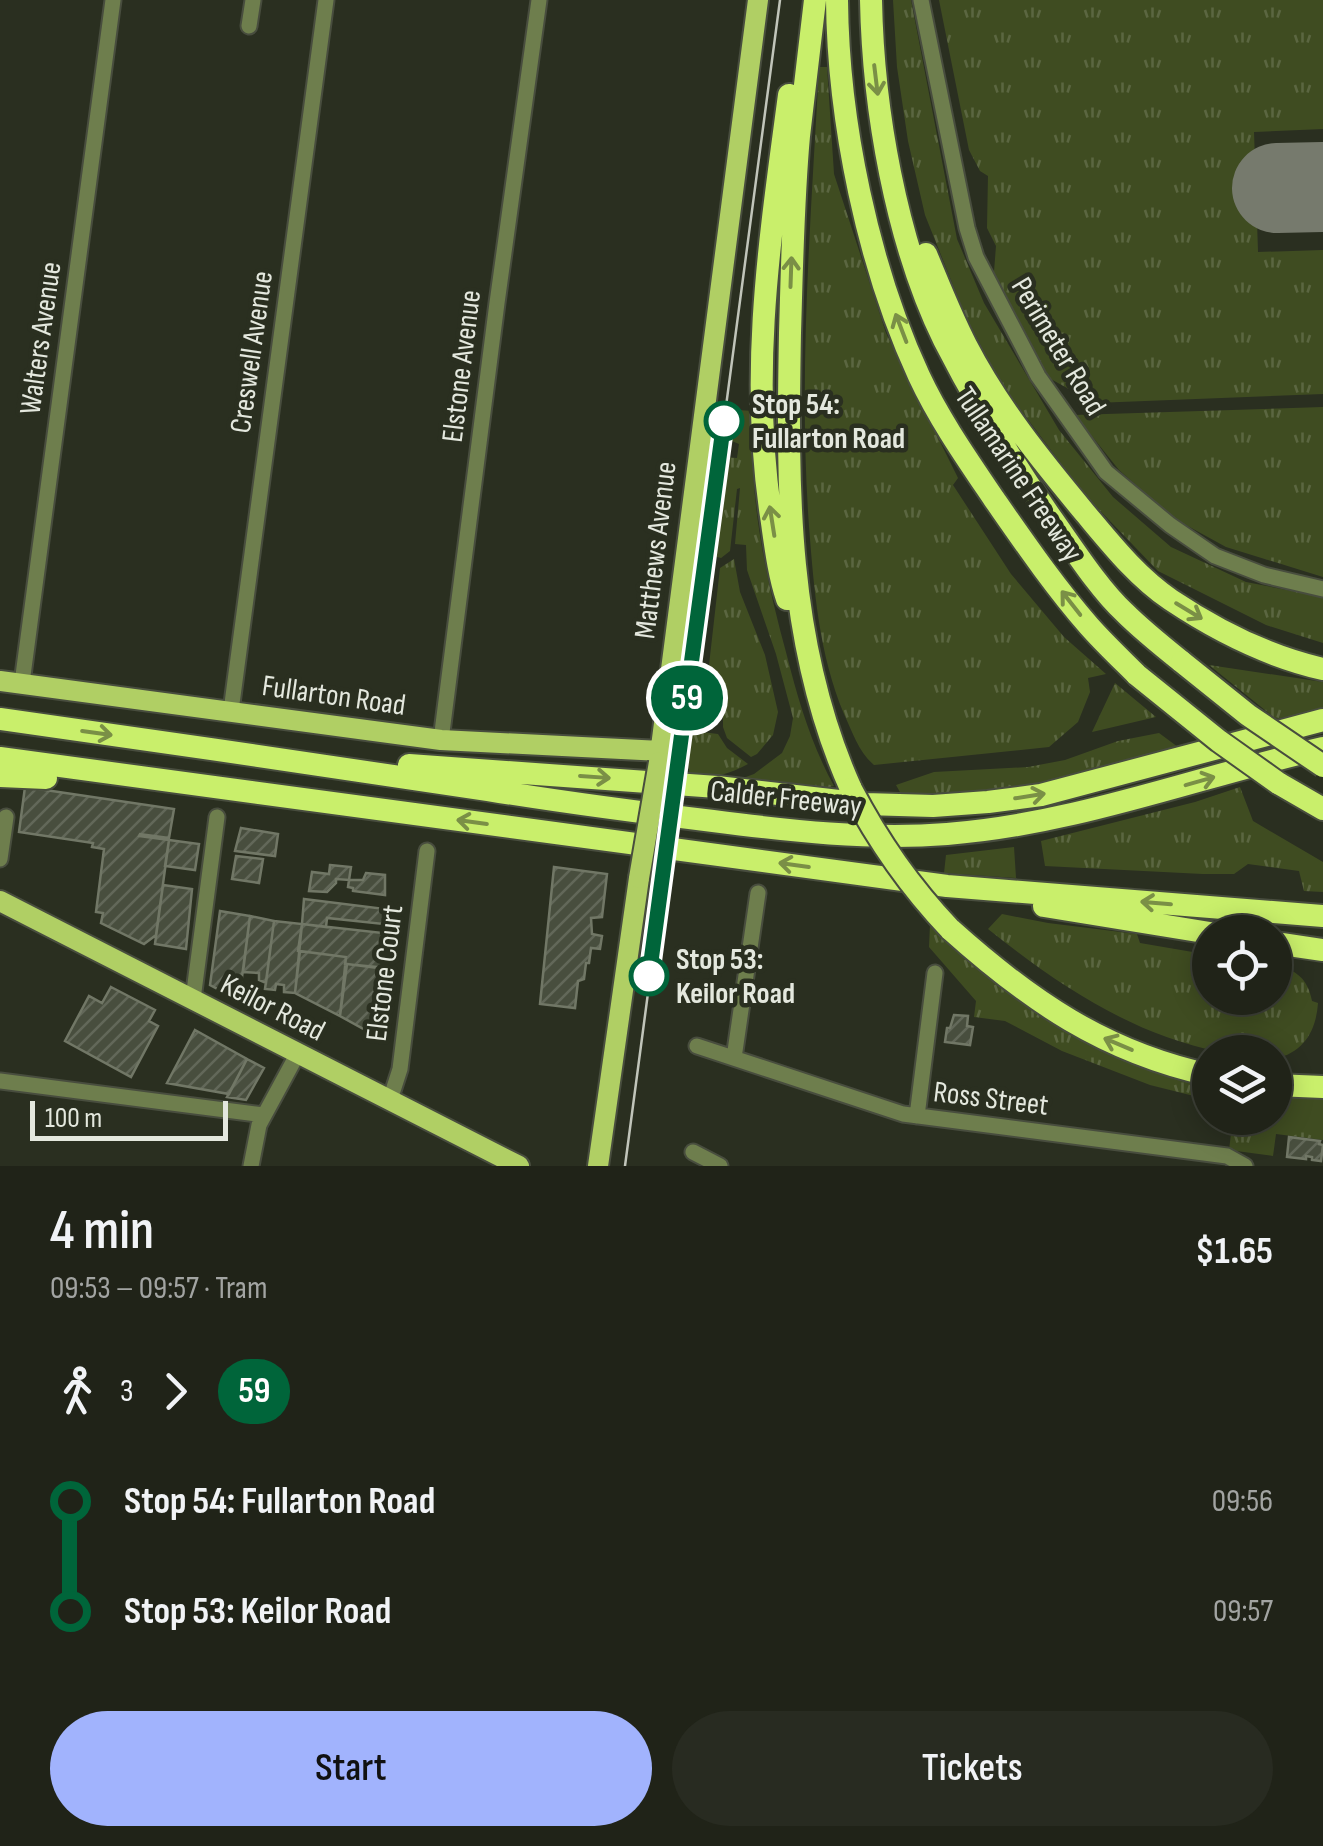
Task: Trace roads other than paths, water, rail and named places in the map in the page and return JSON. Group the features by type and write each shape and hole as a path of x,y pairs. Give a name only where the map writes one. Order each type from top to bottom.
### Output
{"highway":[{"path":"801,0 767,258 760,388 767,493 776,550 784,590 805,649"},
{"path":"816,0 799,136 790,288 790,459 799,612 820,710 867,819 898,868 950,930 1012,984 1047,1008 1147,1056 1192,1069"},
{"name":"Tullamarine Freeway","path":"837,0 844,94 859,186 891,303 919,376 962,452 1090,628 1137,675 1219,741 1323,810"},
{"name":"Tullamarine Freeway","path":"870,0 874,64 888,158 909,245 944,338 999,436 1044,507 1121,610 1248,716 1323,766"},
{"path":"888,158 958,328 1000,404 1123,557 1168,598 1224,632 1300,664 1323,669"},
{"name":"Calder Freeway","path":"0,719 590,806 873,837 946,834 1053,819 1323,748"},
{"path":"359,770 408,764 717,787 864,804 933,806 1041,795 1323,720"},
{"path":"0,758 947,886 1323,916"},
{"path":"0,776 150,780"},
{"path":"947,886 1058,910 1192,930"},
{"path":"1292,945 1323,950"},
{"path":"1292,1086 1323,1088"}],"main road":[{"name":"Matthews Avenue","path":"598,1166 648,819 647,756 671,654 758,0"},
{"name":"Fullarton Road","path":"0,680 442,740 647,756"},
{"name":"Keilor Road","path":"0,901 519,1166"},
{"path":"606,1104 614,1166"}],"street":[{"name":"Walters Avenue","path":"22,683 113,0"},
{"path":"249,26 253,0"},
{"name":"Creswell Avenue","path":"231,711 326,0"},
{"name":"Elstone Avenue","path":"442,740 539,0"},
{"name":"Perimeter Road","path":"921,0 976,258 1038,376 1106,472 1170,525 1215,556 1264,575 1323,589"},
{"path":"193,1000 217,817"},
{"path":"0,859 6,818"},
{"name":"Elstone Court","path":"390,1100 401,1060 428,851"},
{"path":"734,1058 758,893"},
{"path":"918,1116 935,972"},
{"name":"Ross Street","path":"697,1046 894,1112 1228,1156 1245,1166"},
{"path":"251,1166 256,1134 298,1053"},
{"path":"0,1080 264,1115"},
{"path":"692,1152 720,1166"}],"tram line":[{"path":"625,1166 780,0"},
{"name":"59","path":"649,976 724,421"}],"place":[{"name":"Stop 54: Fullarton Road","path":"724,421"},
{"name":"Stop 53: Keilor Road","path":"649,976"}]}
